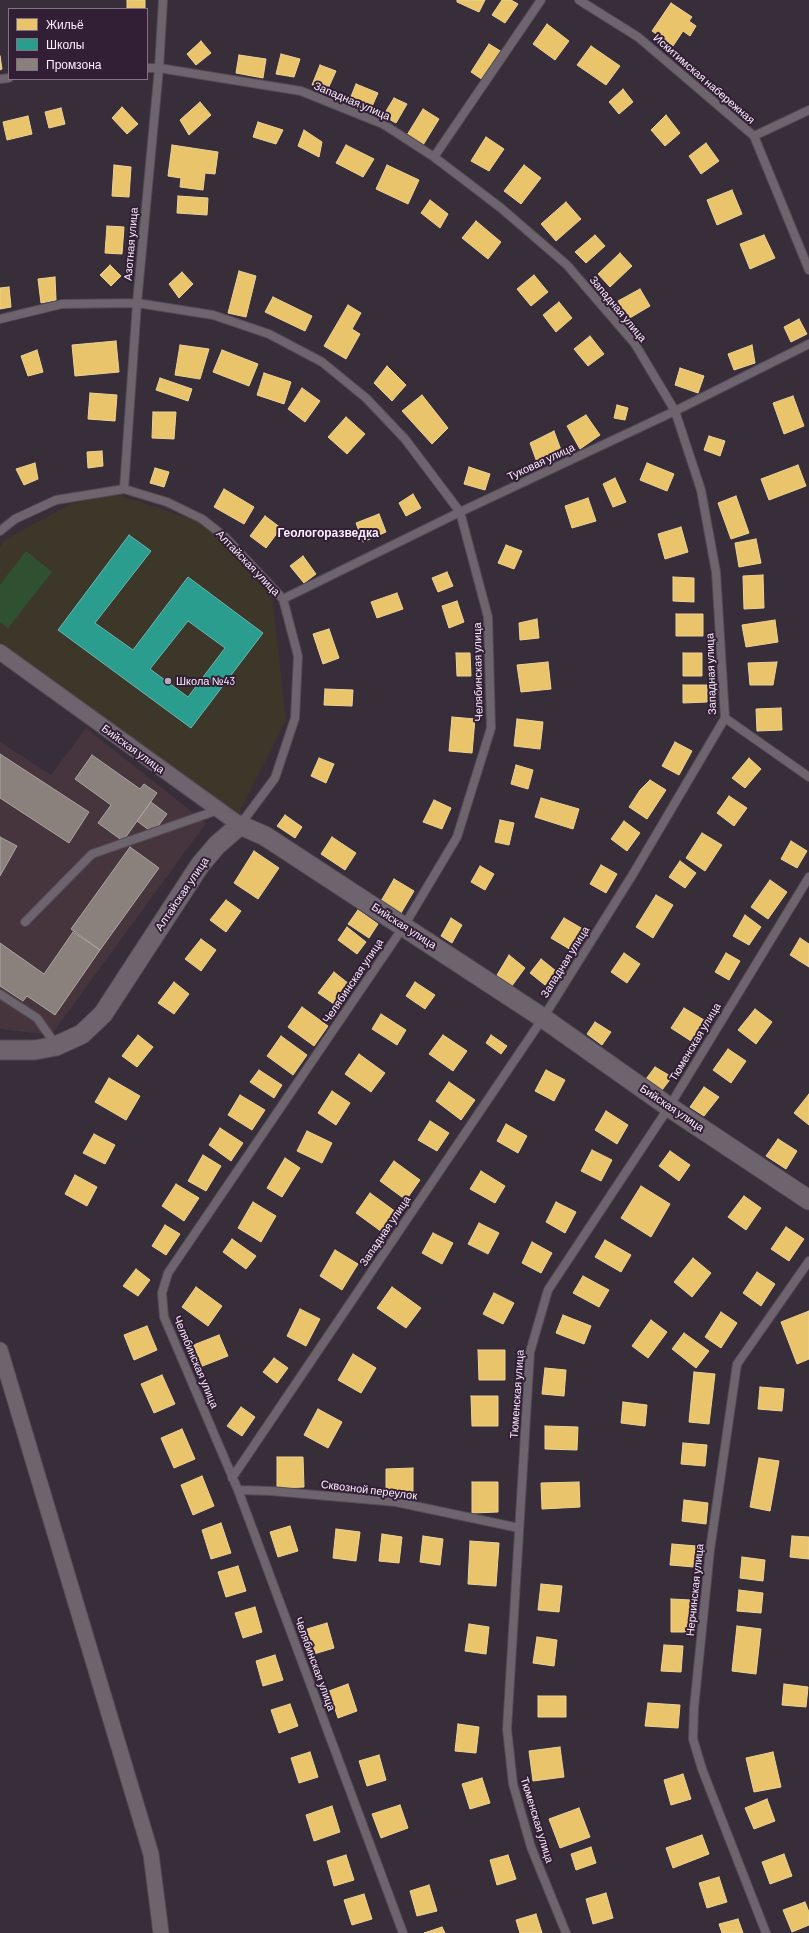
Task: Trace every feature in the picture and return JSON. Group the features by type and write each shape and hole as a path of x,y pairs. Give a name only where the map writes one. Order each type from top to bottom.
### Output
{"street":[{"name":"Бийская улица","path":"0,652 240,825 265,836 404,926 543,1018 669,1107 809,1200"},
{"name":"Алтайская улица","path":"0,1050 35,1050 56,1046 82,1034 103,1014 200,865 217,845 240,825"},
{"path":"0,1350 151,1854 161,1933"}],"lane":[{"name":"Азотная улица","path":"124,489 137,302 159,68 163,0"},
{"path":"434,157 541,0"},
{"name":"Искитимская набережная","path":"579,0 638,37 754,136 809,270"},
{"name":"Западная улица","path":"148,68 159,68 301,91 383,124 434,157 501,208 567,265 635,344 675,411 701,490 716,572 725,718 633,874 543,1018 232,1478"},
{"path":"754,136 809,110"},
{"name":"Челябинская улица","path":"0,319 62,304 137,302 213,315 269,334 322,362 366,398 405,439 460,512 488,617 491,728 457,838 404,926 168,1273 162,1293 164,1317 238,1490 403,1933"},
{"name":"Туковая улица","path":"283,599 460,512 675,411 809,344"},
{"name":"Алтайская улица","path":"0,531 16,519 56,500 124,489 167,502 202,519 225,537 283,599 298,656 295,718 275,778 240,825"},
{"path":"725,718 809,777"},
{"path":"25,922 92,854 218,810"},
{"name":"Тюменская улица","path":"566,1933 531,1847 513,1784 507,1730 530,1352 548,1290 669,1107 809,877"},
{"path":"0,994 37,1018 56,1046"},
{"name":"Нерчинская улица","path":"766,1933 702,1769 693,1739 694,1708 710,1550 737,1364 809,1261"},
{"name":"Сквозной переулок","path":"238,1490 271,1491 396,1502 519,1528"}],"shaded area":[{"name":"Школа №43","path":"116,494 205,524 272,596 286,720 238,815 0,642 0,547 4,540 71,504"},
{"path":"86,728 206,823 51,1035 0,1029 0,742 51,775"}],"green space":[{"path":"26,551 52,572 8,628 0,622 0,585"}],"building: Жильё":[{"path":"127,0 145,0 145,8 127,8"},
{"path":"457,0 485,0 479,12 457,2"},
{"path":"502,0 511,0 518,4 505,23 492,15"},
{"path":"671,3 692,17 689,21 696,26 690,36 683,31 673,46 652,31"},
{"path":"547,24 569,41 555,60 533,44"},
{"path":"201,41 211,53 196,65 187,54"},
{"path":"489,44 502,52 483,80 471,72"},
{"path":"591,46 620,66 606,85 577,65"},
{"path":"281,54 300,59 294,77 276,74"},
{"path":"239,55 266,59 263,78 236,73"},
{"path":"0,56 2,69 0,70"},
{"path":"320,65 336,71 327,91 312,85"},
{"path":"356,84 378,93 369,113 348,104"},
{"path":"623,89 633,102 619,114 609,102"},
{"path":"394,98 407,104 396,123 383,116"},
{"path":"200,102 211,115 189,135 180,120"},
{"path":"122,107 138,124 127,134 112,118"},
{"path":"61,108 65,124 49,128 45,112"},
{"path":"423,109 439,119 423,145 407,135"},
{"path":"666,115 680,133 665,146 651,130"},
{"path":"28,116 32,134 7,140 3,122"},
{"path":"258,122 283,130 276,144 253,137"},
{"path":"304,130 322,142 319,157 298,146"},
{"path":"486,137 504,149 489,171 471,161"},
{"path":"706,143 719,161 701,174 689,156"},
{"path":"172,145 218,152 215,174 205,173 203,190 180,187 181,178 168,176"},
{"path":"346,145 374,159 363,177 336,163"},
{"path":"114,165 131,167 129,197 112,196"},
{"path":"387,165 419,180 408,204 376,189"},
{"path":"524,165 541,178 521,204 504,191"},
{"path":"732,190 742,214 717,225 707,200"},
{"path":"178,196 208,198 207,215 177,213"},
{"path":"430,200 448,214 440,228 421,213"},
{"path":"566,202 581,219 556,241 541,224"},
{"path":"476,221 501,242 488,259 462,238"},
{"path":"107,226 124,227 122,254 105,253"},
{"path":"595,235 605,246 586,263 575,252"},
{"path":"764,235 775,258 750,269 740,244"},
{"path":"620,253 632,266 610,287 598,274"},
{"path":"110,265 121,276 111,286 100,275"},
{"path":"239,271 256,276 246,317 228,313"},
{"path":"182,272 193,284 179,298 169,284"},
{"path":"534,275 548,292 531,306 517,289"},
{"path":"55,277 56,300 41,303 38,279"},
{"path":"9,287 11,307 0,309 0,288"},
{"path":"640,289 650,306 628,319 618,301"},
{"path":"273,297 312,316 305,331 265,312"},
{"path":"559,302 572,318 556,332 543,315"},
{"path":"348,305 361,313 352,329 360,334 346,359 324,346"},
{"path":"799,319 807,334 791,342 784,327"},
{"path":"590,336 604,354 588,366 574,349"},
{"path":"116,341 119,372 75,376 72,345"},
{"path":"180,345 209,349 200,379 175,375"},
{"path":"752,345 755,363 734,370 728,354"},
{"path":"37,350 43,372 28,376 21,356"},
{"path":"222,350 258,364 249,386 213,372"},
{"path":"387,366 406,385 392,401 374,383"},
{"path":"680,368 704,376 698,393 675,385"},
{"path":"264,373 291,382 284,404 257,395"},
{"path":"160,378 192,389 188,401 156,390"},
{"path":"302,388 320,401 305,422 288,409"},
{"path":"90,393 117,395 115,421 88,419"},
{"path":"422,395 448,428 432,444 402,411"},
{"path":"793,396 804,426 784,434 773,403"},
{"path":"617,405 628,408 625,420 614,418"},
{"path":"153,412 176,412 174,439 152,438"},
{"path":"586,415 600,435 580,449 567,426"},
{"path":"346,417 365,434 347,454 328,437"},
{"path":"554,431 561,450 538,465 530,443"},
{"path":"709,436 725,441 720,456 704,450"},
{"path":"102,451 103,466 88,468 87,452"},
{"path":"35,463 38,479 24,485 16,469"},
{"path":"647,463 674,474 667,491 640,480"},
{"path":"798,465 806,486 769,500 761,479"},
{"path":"469,467 490,474 485,490 464,484"},
{"path":"155,468 169,472 164,487 150,483"},
{"path":"615,478 626,502 613,507 603,484"},
{"path":"224,489 254,507 244,524 214,507"},
{"path":"413,494 421,508 406,516 399,503"},
{"path":"736,496 749,533 731,539 718,503"},
{"path":"588,498 596,521 572,528 565,506"},
{"path":"379,514 386,532 363,542 356,523"},
{"path":"265,516 281,528 266,548 250,536"},
{"path":"681,527 688,552 665,559 658,534"},
{"path":"756,539 761,563 739,567 735,543"},
{"path":"506,545 522,551 514,569 498,563"},
{"path":"303,556 316,574 304,583 290,566"},
{"path":"447,572 453,586 438,592 432,578"},
{"path":"763,575 764,608 744,609 743,576"},
{"path":"673,577 694,578 694,602 673,601"},
{"path":"397,593 403,609 377,618 371,602"},
{"path":"457,601 464,622 449,628 442,606"},
{"path":"676,614 703,614 703,636 676,636"},
{"path":"537,619 539,638 520,640 519,623"},
{"path":"775,620 778,642 746,647 742,625"},
{"path":"329,629 339,658 323,664 313,634"},
{"path":"456,653 470,653 471,676 457,676"},
{"path":"683,653 702,653 702,676 683,676"},
{"path":"548,662 551,689 521,692 517,665"},
{"path":"777,662 773,685 750,685 748,663"},
{"path":"683,685 707,685 707,702 683,703"},
{"path":"325,689 353,690 352,706 324,705"},
{"path":"781,708 782,730 757,731 756,709"},
{"path":"452,717 475,719 472,753 449,751"},
{"path":"517,719 543,722 540,749 514,746"},
{"path":"675,742 692,751 679,775 662,766"},
{"path":"319,758 334,764 326,783 311,776"},
{"path":"749,758 761,769 745,788 732,778"},
{"path":"516,765 533,770 528,789 511,784"},
{"path":"650,780 666,790 647,819 629,807 640,790"},
{"path":"729,796 747,808 734,826 717,813"},
{"path":"541,798 579,809 573,829 535,817"},
{"path":"434,800 451,808 442,829 423,822"},
{"path":"285,815 302,827 295,838 277,826"},
{"path":"500,820 514,823 509,845 495,842"},
{"path":"624,821 640,833 627,851 611,839"},
{"path":"702,833 722,845 705,871 686,858"},
{"path":"332,837 356,853 345,870 321,854"},
{"path":"791,841 807,851 797,868 781,859"},
{"path":"254,851 279,868 258,899 234,883"},
{"path":"680,861 696,873 685,888 669,877"},
{"path":"601,865 617,874 606,893 590,884"},
{"path":"480,866 494,874 485,890 471,882"},
{"path":"394,879 414,891 401,913 381,901"},
{"path":"770,880 787,892 768,919 751,907"},
{"path":"656,895 673,905 653,938 636,927"},
{"path":"226,900 241,911 226,932 210,920"},
{"path":"358,910 378,924 369,938 348,924"},
{"path":"745,915 761,927 749,945 733,936"},
{"path":"451,918 462,925 452,943 441,936"},
{"path":"564,918 583,929 571,950 551,938"},
{"path":"347,927 366,942 357,954 338,940"},
{"path":"800,938 809,944 809,967 790,955"},
{"path":"201,939 216,950 201,971 185,959"},
{"path":"624,953 640,964 627,983 611,972"},
{"path":"726,953 740,961 729,980 715,972"},
{"path":"509,955 525,968 511,987 497,975"},
{"path":"541,959 556,971 545,985 530,973"},
{"path":"334,972 349,984 334,1004 318,993"},
{"path":"174,982 189,994 174,1014 158,1003"},
{"path":"415,982 435,995 425,1009 406,996"},
{"path":"302,1007 328,1026 314,1046 288,1027"},
{"path":"684,1008 704,1020 691,1041 671,1028"},
{"path":"755,1009 772,1022 756,1044 738,1030"},
{"path":"381,1014 406,1030 397,1045 372,1029"},
{"path":"595,1022 611,1032 602,1045 587,1034"},
{"path":"138,1035 153,1047 137,1067 122,1056"},
{"path":"443,1035 467,1051 453,1071 429,1054"},
{"path":"491,1035 507,1046 501,1054 486,1043"},
{"path":"281,1036 307,1055 293,1075 267,1056"},
{"path":"728,1049 746,1061 731,1083 713,1070"},
{"path":"359,1054 385,1073 371,1092 345,1074"},
{"path":"655,1067 672,1077 662,1090 646,1079"},
{"path":"259,1070 282,1085 274,1098 250,1082"},
{"path":"546,1070 565,1080 554,1101 535,1091"},
{"path":"109,1078 140,1096 126,1120 95,1102"},
{"path":"449,1082 475,1100 461,1120 436,1101"},
{"path":"704,1087 719,1097 704,1116 690,1107"},
{"path":"332,1091 350,1103 336,1125 318,1113"},
{"path":"809,1094 809,1125 794,1113"},
{"path":"240,1095 265,1110 252,1130 228,1115"},
{"path":"606,1111 628,1125 617,1144 595,1130"},
{"path":"430,1121 449,1133 437,1151 418,1140"},
{"path":"506,1124 527,1136 518,1153 497,1141"},
{"path":"220,1128 243,1143 231,1161 209,1145"},
{"path":"307,1131 332,1143 322,1163 297,1151"},
{"path":"94,1134 115,1145 105,1164 83,1153"},
{"path":"778,1139 797,1151 786,1169 766,1156"},
{"path":"592,1150 612,1160 601,1181 581,1171"},
{"path":"670,1151 690,1165 679,1181 659,1166"},
{"path":"203,1155 221,1166 206,1191 188,1181"},
{"path":"285,1158 300,1168 282,1197 267,1188"},
{"path":"394,1161 420,1180 406,1200 380,1181"},
{"path":"481,1171 505,1186 495,1203 470,1189"},
{"path":"75,1175 97,1187 87,1206 65,1194"},
{"path":"176,1184 199,1198 184,1221 162,1206"},
{"path":"641,1186 670,1204 651,1237 621,1218"},
{"path":"370,1193 396,1212 382,1232 356,1213"},
{"path":"744,1196 761,1208 746,1230 728,1217"},
{"path":"253,1202 276,1216 261,1242 238,1228"},
{"path":"556,1202 576,1212 565,1233 546,1222"},
{"path":"479,1223 499,1233 488,1254 468,1244"},
{"path":"165,1225 180,1234 166,1255 152,1246"},
{"path":"786,1227 804,1239 789,1261 771,1249"},
{"path":"433,1233 453,1243 442,1264 422,1253"},
{"path":"232,1239 256,1256 246,1269 223,1252"},
{"path":"605,1240 631,1255 621,1272 595,1257"},
{"path":"532,1242 552,1253 541,1273 522,1263"},
{"path":"335,1250 358,1264 342,1290 320,1276"},
{"path":"693,1258 711,1273 692,1297 674,1282"},
{"path":"136,1269 150,1280 138,1296 123,1286"},
{"path":"757,1272 775,1284 761,1306 743,1293"},
{"path":"583,1276 609,1290 599,1307 573,1293"},
{"path":"196,1287 222,1306 208,1326 182,1307"},
{"path":"392,1287 421,1308 406,1328 377,1308"},
{"path":"494,1293 514,1303 503,1324 483,1314"},
{"path":"300,1309 320,1319 306,1346 287,1336"},
{"path":"809,1311 809,1359 797,1364 781,1322"},
{"path":"721,1312 737,1323 721,1348 705,1337"},
{"path":"563,1315 591,1326 584,1344 556,1333"},
{"path":"651,1320 667,1332 648,1358 632,1346"},
{"path":"147,1326 157,1350 134,1360 124,1335"},
{"path":"684,1333 709,1351 696,1368 672,1349"},
{"path":"219,1335 228,1356 200,1367 191,1346"},
{"path":"478,1350 505,1350 505,1380 479,1380"},
{"path":"353,1354 376,1368 361,1393 338,1380"},
{"path":"274,1358 288,1368 277,1383 263,1372"},
{"path":"545,1368 566,1370 564,1396 542,1394"},
{"path":"694,1372 715,1374 709,1424 689,1422"},
{"path":"162,1375 175,1404 154,1413 141,1384"},
{"path":"760,1387 784,1389 782,1411 758,1409"},
{"path":"471,1396 498,1396 498,1426 472,1426"},
{"path":"623,1402 647,1405 645,1426 621,1423"},
{"path":"241,1407 255,1417 242,1436 227,1426"},
{"path":"318,1409 342,1422 328,1448 304,1435"},
{"path":"545,1426 578,1427 577,1450 545,1449"},
{"path":"182,1429 195,1459 174,1468 161,1438"},
{"path":"683,1443 707,1445 705,1466 681,1464"},
{"path":"277,1457 303,1457 304,1487 277,1488"},
{"path":"759,1458 779,1461 770,1511 750,1507"},
{"path":"413,1468 413,1499 386,1499 386,1469"},
{"path":"202,1476 214,1506 193,1515 181,1485"},
{"path":"472,1482 498,1482 498,1512 472,1513"},
{"path":"579,1482 580,1507 542,1509 541,1483"},
{"path":"684,1500 708,1503 706,1524 682,1521"},
{"path":"221,1523 231,1553 211,1559 202,1530"},
{"path":"290,1526 298,1551 278,1557 270,1532"},
{"path":"336,1529 360,1532 356,1561 333,1558"},
{"path":"382,1534 402,1537 399,1563 379,1561"},
{"path":"423,1536 443,1539 440,1565 420,1562"},
{"path":"792,1536 809,1537 809,1559 790,1557"},
{"path":"470,1541 499,1543 496,1586 468,1584"},
{"path":"672,1544 696,1546 694,1567 670,1565"},
{"path":"742,1557 765,1560 763,1581 740,1578"},
{"path":"238,1566 246,1591 226,1597 218,1572"},
{"path":"541,1584 562,1586 559,1612 538,1610"},
{"path":"739,1590 763,1593 761,1613 737,1611"},
{"path":"671,1599 691,1600 690,1632 671,1632"},
{"path":"255,1607 262,1632 243,1638 235,1613"},
{"path":"327,1623 334,1648 314,1654 307,1629"},
{"path":"469,1624 489,1627 486,1654 465,1651"},
{"path":"737,1626 761,1629 756,1674 732,1671"},
{"path":"537,1637 557,1640 554,1666 533,1663"},
{"path":"664,1645 683,1646 681,1672 661,1671"},
{"path":"275,1655 283,1680 263,1686 256,1661"},
{"path":"348,1684 357,1711 338,1718 329,1691"},
{"path":"784,1684 808,1687 806,1707 782,1705"},
{"path":"538,1696 566,1696 566,1717 538,1717"},
{"path":"648,1703 680,1705 678,1728 645,1726"},
{"path":"290,1704 298,1726 279,1733 271,1710"},
{"path":"458,1724 479,1727 476,1753 455,1751"},
{"path":"560,1747 564,1777 533,1781 529,1751"},
{"path":"310,1752 318,1777 299,1783 291,1758"},
{"path":"773,1752 781,1787 754,1792 746,1758"},
{"path":"379,1755 386,1780 367,1786 359,1761"},
{"path":"683,1774 691,1799 671,1805 664,1780"},
{"path":"482,1778 490,1803 470,1809 462,1784"},
{"path":"767,1799 775,1821 754,1829 745,1808"},
{"path":"400,1805 408,1828 381,1838 372,1814"},
{"path":"332,1806 340,1832 314,1841 306,1815"},
{"path":"579,1808 590,1837 560,1848 549,1819"},
{"path":"702,1835 709,1854 673,1868 666,1848"},
{"path":"591,1847 596,1863 576,1870 571,1854"},
{"path":"784,1854 792,1876 770,1884 762,1862"},
{"path":"346,1855 354,1880 334,1886 327,1861"},
{"path":"508,1855 516,1879 497,1885 490,1860"},
{"path":"719,1877 727,1902 707,1908 699,1883"},
{"path":"429,1885 437,1911 417,1916 410,1891"},
{"path":"606,1893 613,1918 593,1924 586,1899"},
{"path":"364,1894 372,1919 352,1925 344,1900"},
{"path":"805,1902 809,1912 809,1925 792,1932 783,1910"},
{"path":"536,1914 542,1933 520,1933 516,1920"},
{"path":"738,1919 743,1933 722,1933 719,1924"},
{"path":"442,1927 445,1933 424,1933"}],"building: Школы":[{"path":"129,535 151,551 95,623 133,650 188,577 263,633 191,728 58,630","holes":["188,621 225,648 188,697 150,669"]}],"building: Промзона":[{"path":"0,754 89,812 69,843 0,798"},
{"path":"92,755 140,789 144,784 157,793 123,841 98,823 111,805 75,779"},
{"path":"151,802 167,814 153,833 137,821"},
{"path":"0,837 17,846 0,876"},
{"path":"130,847 159,868 100,950 71,929"},
{"path":"73,932 100,950 55,1015 27,996 23,1001 0,986 0,943 44,974"}],"place":[{"name":"Школа №43","path":"168,681"}],"district":[{"name":"Геологоразведка","path":"328,533"}]}
